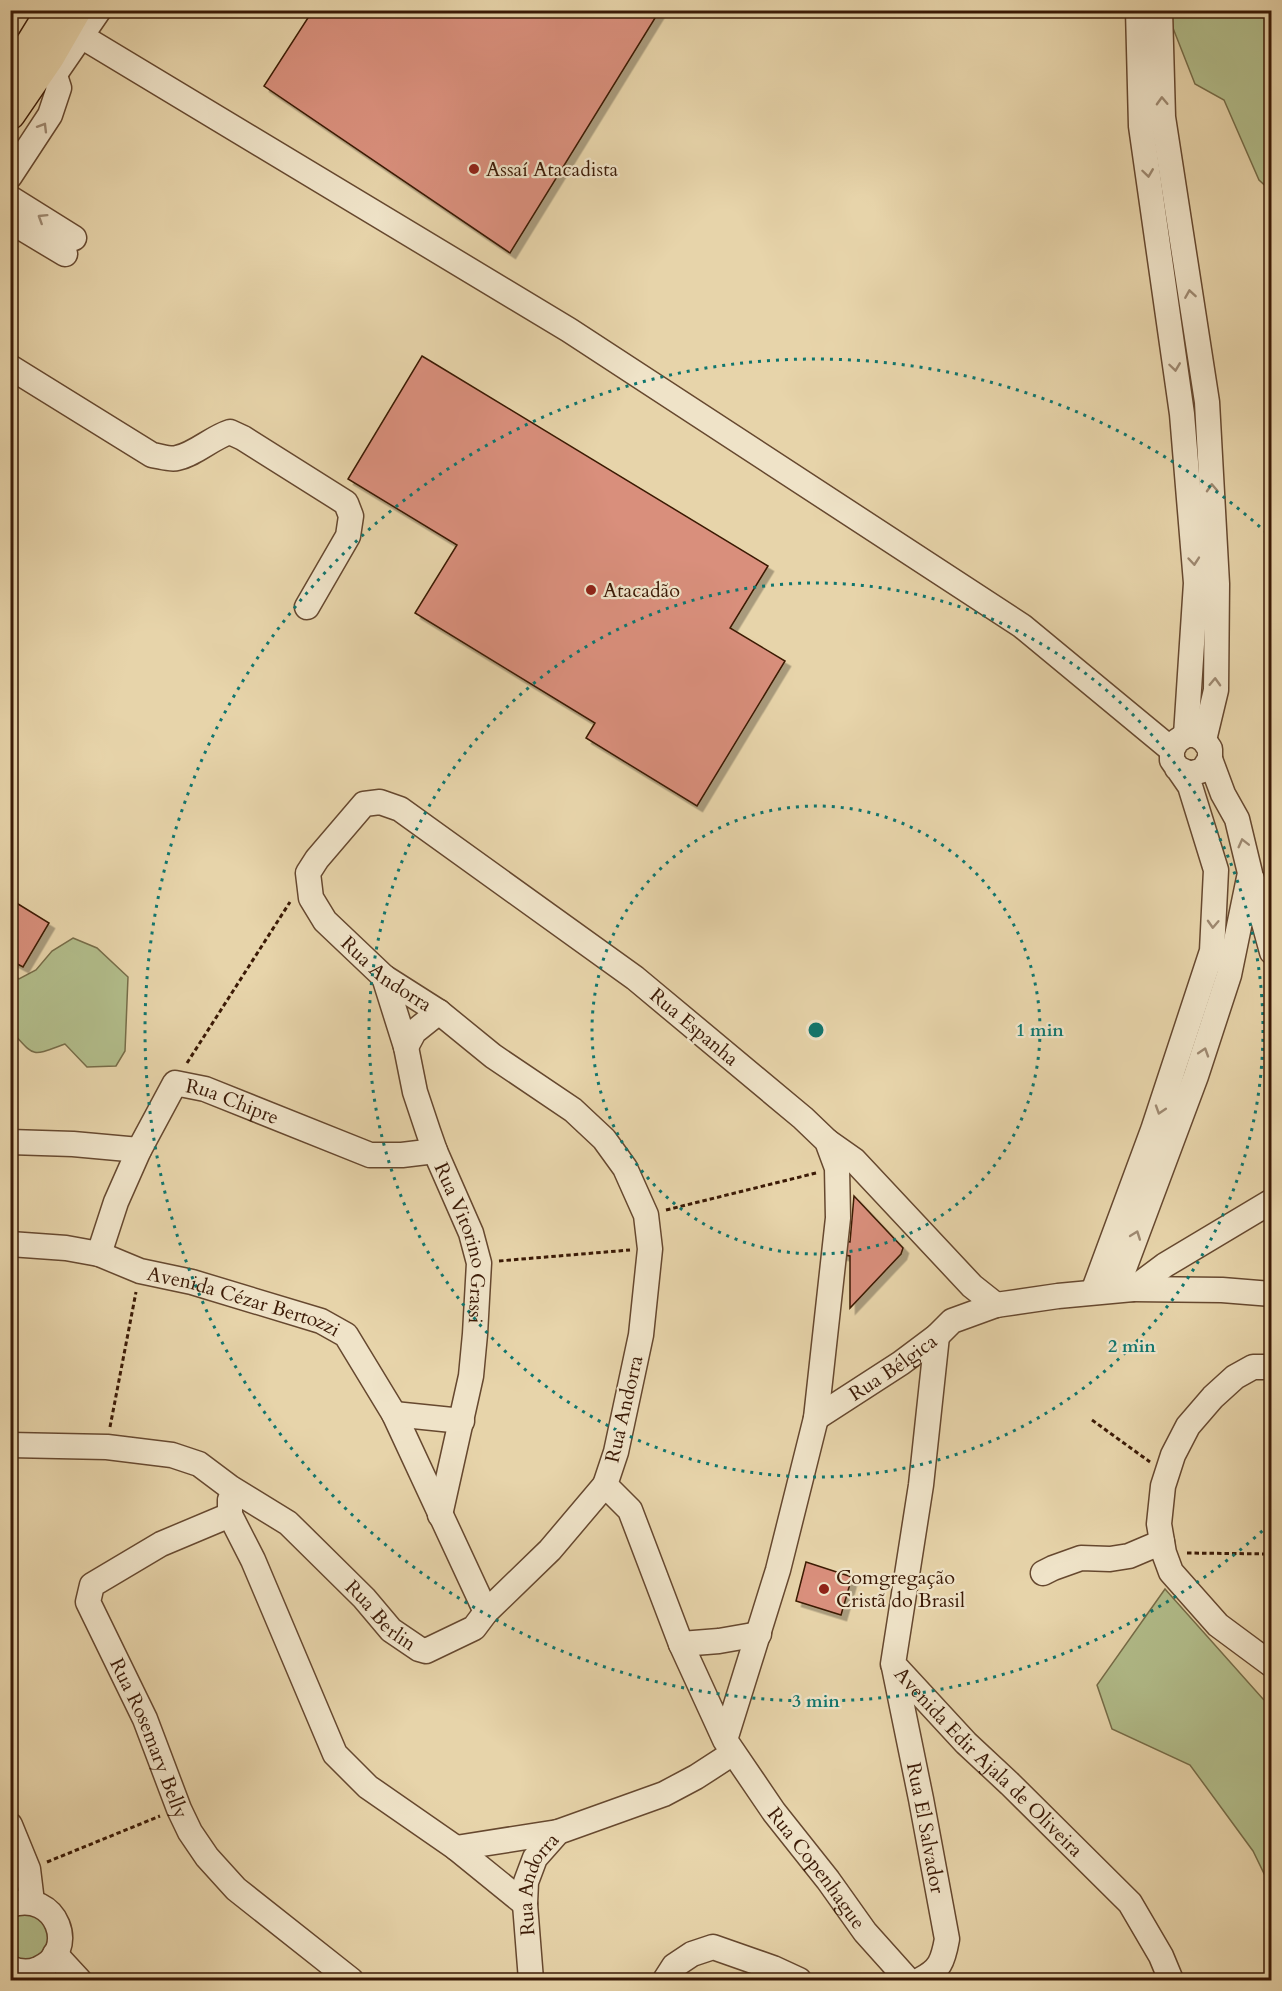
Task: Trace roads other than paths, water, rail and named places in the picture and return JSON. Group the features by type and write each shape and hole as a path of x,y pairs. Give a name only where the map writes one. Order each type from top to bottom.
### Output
{"main road":[{"path":"10,114 52,66 69,21"},
{"path":"10,78 69,21"}],"street":[{"path":"69,21 99,10"},
{"path":"1114,1290 1153,1130 1212,951 1216,870 1190,786 1196,583 1182,414 1141,126 1138,10"},
{"path":"1160,10 1163,117 1207,402 1217,584 1216,690 1190,750"},
{"path":"69,21 569,330 1022,626 1190,750 1223,794 1237,819 1272,952"},
{"path":"10,176 50,115 58,88 52,66"},
{"path":"10,198 70,246 10,221"},
{"path":"10,367 152,455 175,459 230,432 346,503 351,516 348,536 307,607"},
{"name":"Rua Espanha","path":"330,843 364,804 380,802 400,809 636,978 827,1141 837,1168 838,1218 816,1418"},
{"name":"Rua Andorra","path":"330,843 316,859 308,873 311,898 325,921 384,977 439,1012 493,1056 573,1110 604,1139 625,1168 646,1215 650,1249 641,1335 616,1452 605,1485 630,1510 681,1644 729,1746 696,1777 664,1794 558,1832 535,1858 526,1882 525,1904 531,1980"},
{"path":"1114,1290 1196,1076 1229,975 1250,873"},
{"name":"Rua Vitorino Grassi","path":"384,977 435,1151 471,1233 479,1263 476,1334 471,1376 440,1515"},
{"path":"406,1047 414,1032 439,1012"},
{"name":"Rua Chipre","path":"99,1254 116,1202 139,1150 175,1083 205,1089 370,1155 402,1155 435,1151"},
{"path":"827,1141 855,1161 972,1286 996,1305"},
{"path":"10,1142 73,1144 139,1150"},
{"name":"Rua Bélgica","path":"816,1418 872,1383 937,1336 952,1321 996,1305 1114,1290 1165,1265 1272,1201"},
{"name":"Avenida Cézar Bertozzi","path":"10,1244 66,1248 99,1254 140,1271 192,1282 321,1321 346,1335 394,1414 486,1611"},
{"path":"1114,1290 1222,1290 1272,1294"},
{"name":"Avenida Edir Ajala de Oliveira","path":"937,1336 921,1485 893,1664 966,1743 1130,1903 1161,1956 1172,1980"},
{"path":"1272,1367 1253,1367 1235,1377 1213,1397 1188,1426 1167,1472 1163,1486 1159,1524 1171,1572 1218,1625 1272,1665"},
{"path":"394,1414 462,1421"},
{"path":"729,1746 778,1570 816,1418"},
{"path":"10,1445 107,1447 172,1455 199,1464 231,1488 230,1515 253,1560 335,1754 368,1787 456,1848 525,1904"},
{"name":"Rua Berlin","path":"231,1488 288,1523 364,1598 391,1630 419,1649 426,1651 474,1628 486,1611 550,1550 605,1485"},
{"name":"Rua Rosemary Belly","path":"230,1515 161,1544 92,1585 88,1602 146,1719 179,1809 190,1832 207,1857 236,1889 351,1980"},
{"path":"1044,1573 1081,1558 1110,1559 1163,1547"},
{"path":"681,1644 719,1641 759,1634"},
{"name":"Rua El Salvador","path":"893,1664 947,1939 943,1959 931,1978"},
{"name":"Rua Copenhague","path":"729,1746 774,1812 828,1880 865,1932 908,1980"},
{"path":"10,1825 28,1869 21,1904 43,1906 57,1922 60,1933 55,1954 42,1967 24,1972 10,1968"},
{"path":"456,1848 558,1832"},
{"path":"665,1980 674,1966 692,1954 713,1947 773,1968 799,1980"},
{"path":"55,1954 79,1980"}],"place":[{"name":"Assaí Atacadista","path":"474,169"},
{"name":"Atacadão","path":"591,590"},
{"name":"Comgregação Cristã do Brasil","path":"824,1589"}]}
